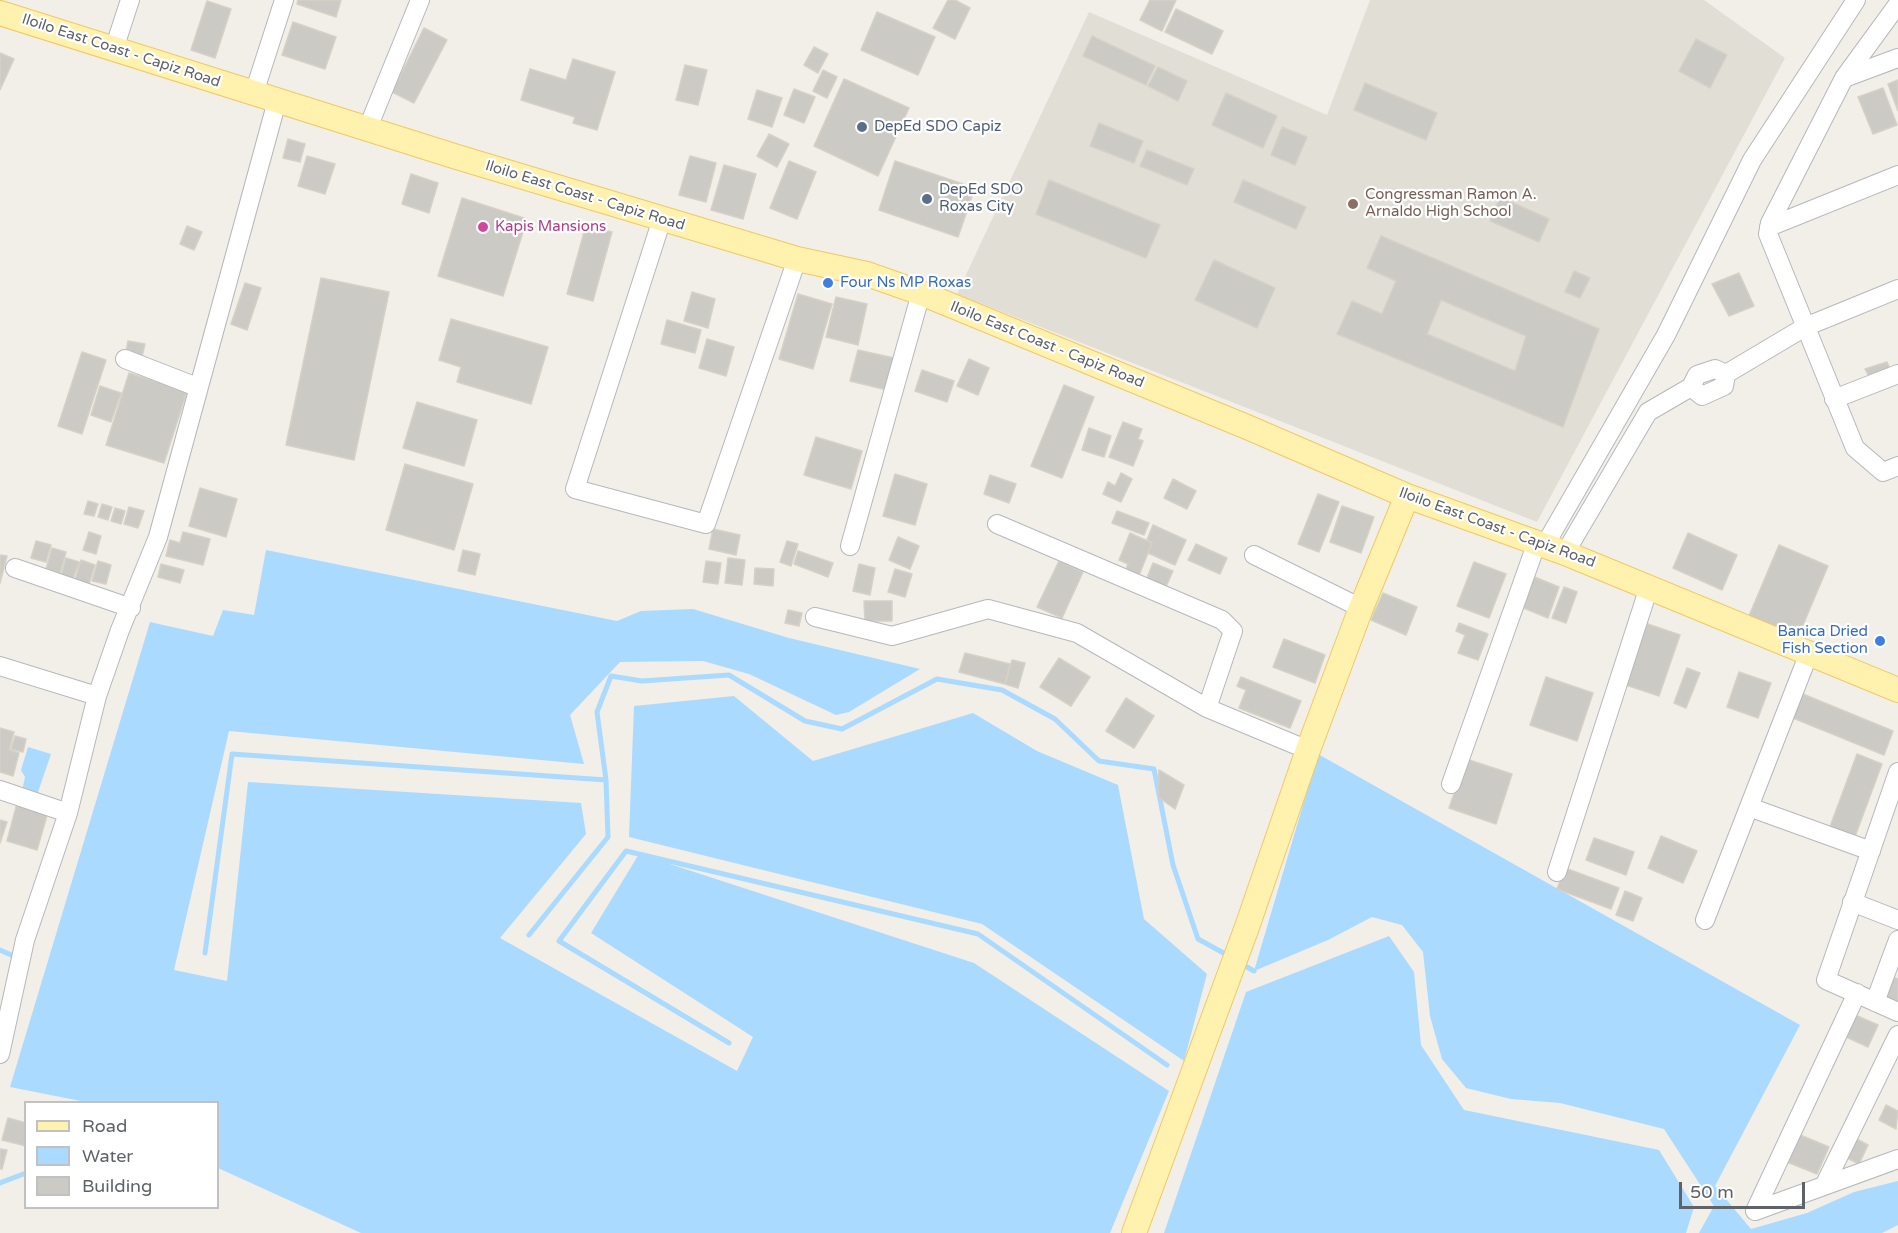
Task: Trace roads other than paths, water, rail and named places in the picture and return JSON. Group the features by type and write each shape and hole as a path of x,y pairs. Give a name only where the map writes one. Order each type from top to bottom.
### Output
{"main road":[{"name":"Iloilo East Coast - Capiz Road","path":"0,13 368,130 797,259 867,274 921,293 1247,427 1407,496 1549,547 1898,690"},
{"path":"1134,1233 1247,927 1308,750 1361,608 1407,496"}],"street":[{"path":"114,49 130,0"},
{"path":"254,93 284,0"},
{"path":"368,130 420,0"},
{"path":"1450,784 1549,547 1666,335 1752,160 1856,0"},
{"path":"1898,4 1844,78 1769,227 1768,234 1855,448 1884,472 1898,466"},
{"path":"1844,78 1898,58"},
{"path":"0,1054 25,940 68,813 97,696 120,630 131,608 158,537 197,387 277,101"},
{"path":"1769,227 1898,175"},
{"path":"662,219 575,489 706,524 797,259"},
{"path":"1549,547 1648,412 1691,387 1702,396 1724,386 1726,374 1805,327 1898,289"},
{"path":"850,546 921,293"},
{"path":"125,359 197,387"},
{"path":"1834,399 1898,374"},
{"path":"998,524 1221,620 1233,631 1207,708"},
{"path":"1254,555 1361,608"},
{"path":"15,568 131,608"},
{"path":"1557,872 1649,587"},
{"path":"815,617 892,636 988,609 1077,633 1207,708 1308,750"},
{"path":"1705,920 1809,653"},
{"path":"0,666 97,696"},
{"path":"1898,772 1826,980 1898,1012"},
{"path":"0,790 68,813"},
{"path":"1749,807 1871,851"},
{"path":"1852,902 1898,920"},
{"path":"1875,1002 1898,940"},
{"path":"1857,993 1755,1211 1898,1159"},
{"path":"1825,1184 1898,1035"}],"water":[{"path":"266,550 617,621 641,611 693,609 789,638 920,669 849,712 836,715 749,674 703,661 620,662 570,715 584,764 229,731 174,970 227,981 248,782 581,803 586,834 500,938 737,1071 753,1037 591,933 639,854 974,963 1169,1091 1110,1233 361,1233 219,1168 219,1101 81,1101 10,1087 150,622 213,636 223,610 254,615"},
{"path":"734,696 813,761 973,713 1037,751 1118,785 1144,919 1207,974 1184,1061 982,924 629,837 634,706"},
{"path":"28,747 51,754 37,795 22,791 25,777 21,770"},
{"path":"1318,754 1800,1025 1715,1186 1751,1229 1807,1213 1854,1192 1898,1181 1898,1225 1882,1233 1699,1233 1714,1206 1664,1129 1560,1103 1511,1099 1466,1088 1442,1059 1430,1016 1423,952 1402,925 1372,917 1328,940 1254,971"},
{"path":"1389,936 1414,972 1421,1045 1464,1110 1659,1150 1694,1207 1686,1233 1164,1233 1246,992"}],"waterway":[{"path":"205,953 232,754 606,780 597,712 611,676 642,681 729,675 805,721 842,729 937,679 1002,690 1055,719 1099,761 1154,769 1173,865 1198,939 1229,956"},
{"path":"529,935 608,837 606,780"},
{"path":"729,1043 559,941 626,851 978,934 1167,1065"},
{"path":"0,950 18,958"},
{"path":"1240,963 1254,971"},
{"path":"0,1183 24,1174"}],"place":[{"name":"DepEd SDO Capiz","path":"862,127"},
{"name":"DepEd SDO Roxas City","path":"927,199"},
{"name":"Congressman Ramon A. Arnaldo High School","path":"1353,204"},
{"name":"Kapis Mansions","path":"483,227"},
{"name":"Four Ns MP Roxas","path":"828,283"},
{"name":"Banica Dried Fish Section","path":"1880,641"}]}
